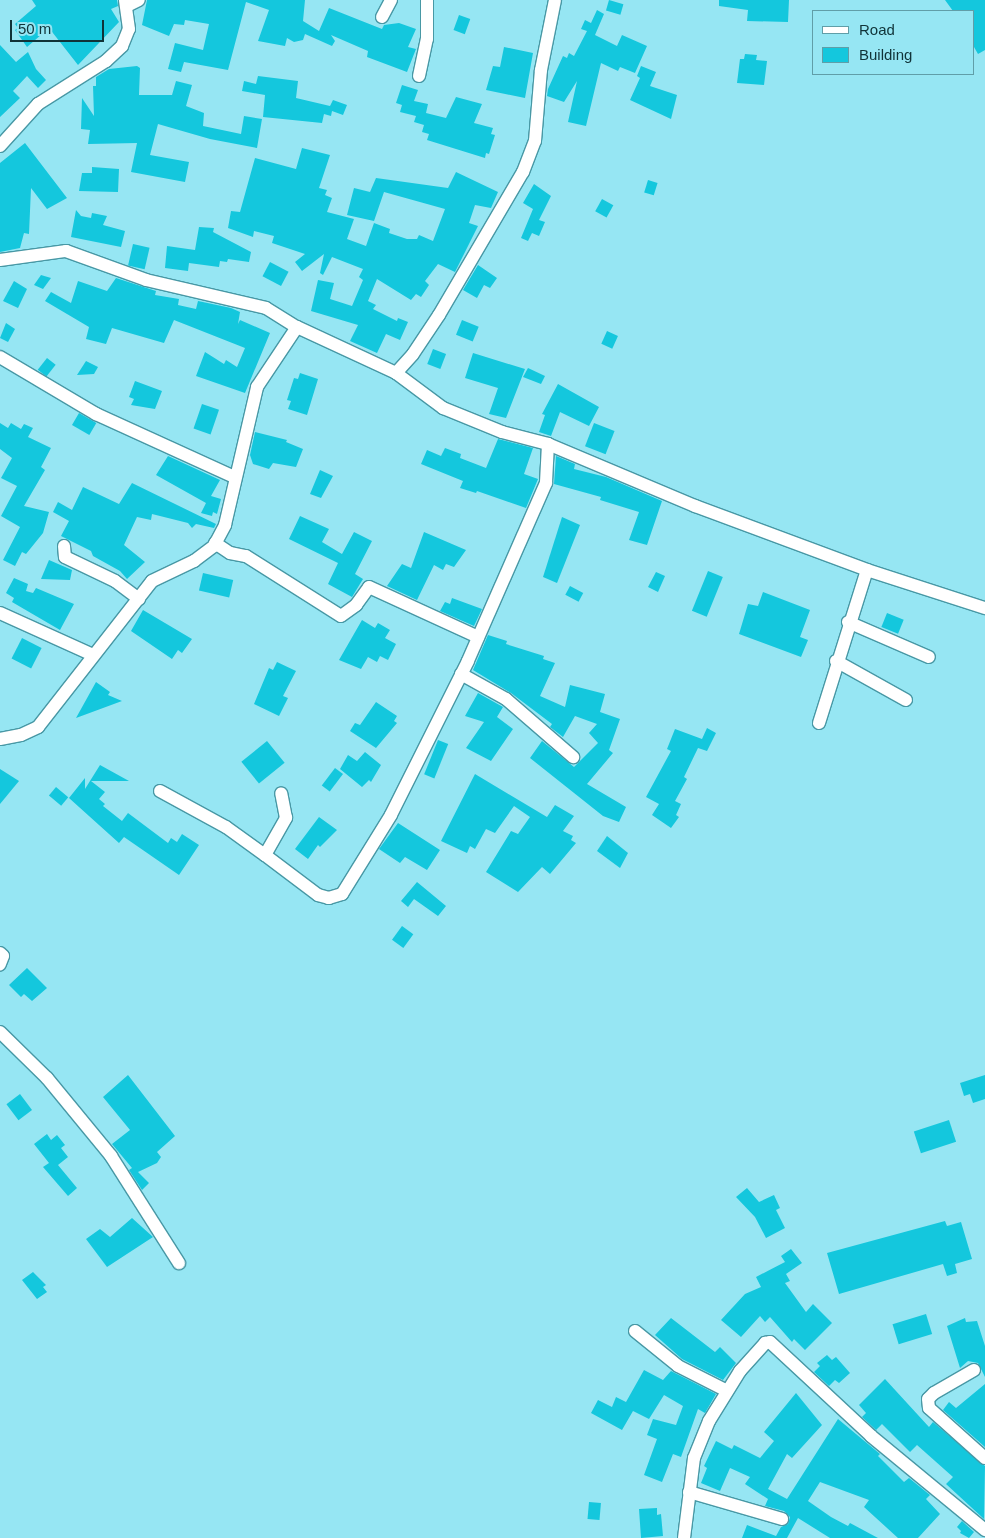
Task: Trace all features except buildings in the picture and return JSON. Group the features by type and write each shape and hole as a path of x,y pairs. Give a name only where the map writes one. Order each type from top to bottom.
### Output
{"street":[{"path":"0,145 38,104 106,61 122,46 129,28 126,3 139,0"},
{"path":"382,17 391,0"},
{"path":"419,76 426,39 427,0"},
{"path":"396,373 413,354 439,315 523,172 535,141 541,70 555,0"},
{"path":"0,260 66,251 146,280 266,308 297,327 396,373 443,408 502,432 548,444 695,506 867,570 985,608"},
{"path":"0,740 21,735 38,727 152,581 194,561 215,544 225,525 234,478 257,387 297,327"},
{"path":"0,357 96,414 234,478"},
{"path":"160,791 226,827 318,895 329,898 342,894 391,815 478,637 546,483 548,444"},
{"path":"215,544 230,553 246,556 341,616 356,605 369,587 478,637"},
{"path":"64,546 65,557 115,581 139,599"},
{"path":"818,723 848,622 867,570"},
{"path":"0,613 93,655"},
{"path":"848,622 929,657"},
{"path":"836,661 906,700"},
{"path":"461,674 506,699 573,757"},
{"path":"265,855 286,818 281,793"},
{"path":"0,953 3,956 0,964"},
{"path":"0,1032 47,1078 111,1156 178,1263"},
{"path":"635,1331 678,1366 727,1391"},
{"path":"684,1538 694,1458 727,1391 764,1343 774,1343 871,1436 985,1530"},
{"path":"974,1370 934,1393 928,1399 929,1408 985,1458"},
{"path":"689,1492 782,1519"}]}
